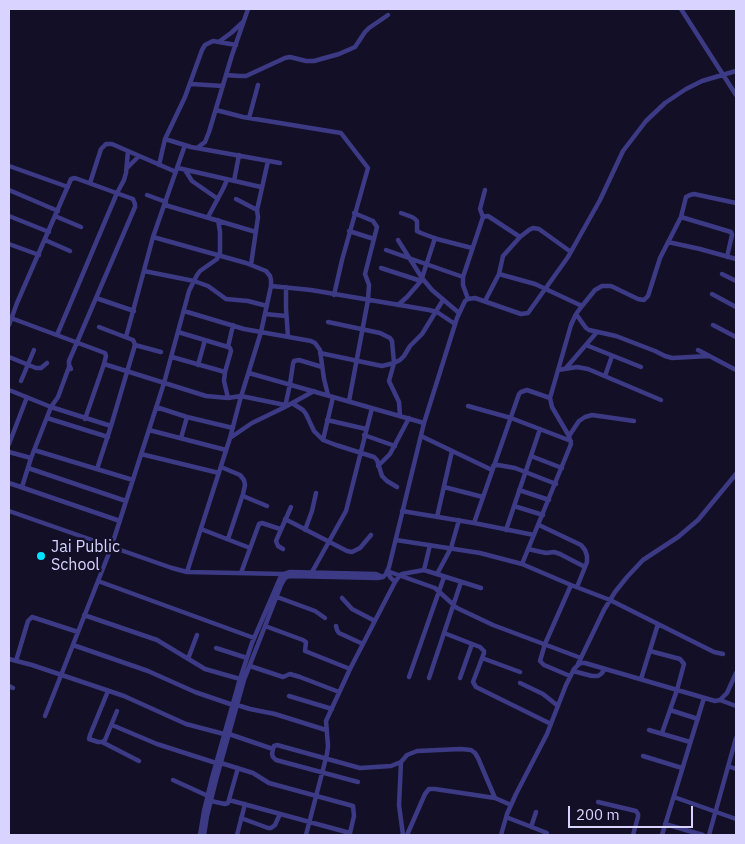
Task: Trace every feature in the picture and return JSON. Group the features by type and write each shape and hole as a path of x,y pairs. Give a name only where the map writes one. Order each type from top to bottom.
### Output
{"street":[{"path":"197,148 206,139 248,9"},
{"path":"681,9 736,95"},
{"path":"226,75 246,76 284,58 290,57 314,61 339,54 355,47 369,28 388,15"},
{"path":"221,42 244,21"},
{"path":"159,164 165,139 186,97 205,45 213,41 236,45"},
{"path":"200,835 235,705 283,582 289,576 383,577 389,567 424,422 462,306 471,298 524,314 528,313 570,252 600,200 623,151 646,121 665,103 686,89 702,81 736,71"},
{"path":"190,84 223,86"},
{"path":"249,118 258,85"},
{"path":"216,110 249,118 341,133 368,168 354,213 334,295"},
{"path":"165,139 197,148 280,162"},
{"path":"90,183 103,146 112,144 177,170 185,170 261,187"},
{"path":"126,337 153,237 185,145"},
{"path":"57,335 124,180 128,151"},
{"path":"234,181 239,155"},
{"path":"127,168 139,156"},
{"path":"251,265 258,217 257,210 268,161"},
{"path":"9,166 68,187"},
{"path":"185,170 192,181 218,199"},
{"path":"9,325 71,179 75,178 133,199 135,207 69,361 70,368 58,397 46,418 22,487"},
{"path":"208,217 227,180"},
{"path":"9,190 57,213 81,228"},
{"path":"468,299 463,285 463,277 483,217 480,209 485,190"},
{"path":"570,438 552,407 550,398 570,326 576,314 594,290 602,286 615,288 638,299 646,299 660,258 681,217 685,200 690,195 694,194 736,203"},
{"path":"147,195 256,232"},
{"path":"236,199 257,210"},
{"path":"349,402 368,300 369,286 365,274 377,230 374,221 354,213"},
{"path":"401,213 415,219 417,231 472,248"},
{"path":"9,216 49,232"},
{"path":"483,217 488,216 520,237"},
{"path":"681,217 731,232 727,257"},
{"path":"45,716 112,548 172,357 190,291 200,272 217,259 219,255 220,232 218,220"},
{"path":"485,301 499,274 503,256 520,237 533,228 539,228 570,252"},
{"path":"349,232 374,239"},
{"path":"153,237 251,265 266,271 270,276 271,286 261,332 230,438 187,572"},
{"path":"398,305 421,280 435,238"},
{"path":"46,240 70,251"},
{"path":"398,240 421,280 459,313"},
{"path":"668,242 736,259"},
{"path":"9,244 39,255"},
{"path":"386,250 463,277"},
{"path":"382,268 421,280"},
{"path":"144,271 194,281 208,286 226,299 248,301 267,306"},
{"path":"499,274 544,288 582,306"},
{"path":"722,274 736,281"},
{"path":"271,286 311,290 436,312 455,324"},
{"path":"286,287 288,337"},
{"path":"712,294 736,307"},
{"path":"96,298 134,311"},
{"path":"320,353 382,366 394,363 404,356 410,346 422,334 443,300"},
{"path":"184,311 261,332 315,342 320,350 322,367 330,396 323,440"},
{"path":"265,314 286,316"},
{"path":"576,314 586,328 590,330 616,336 672,358 709,356"},
{"path":"11,318 78,342 103,352 106,356 85,419"},
{"path":"328,322 380,333 390,338 392,341 394,363 390,381 399,402 400,416"},
{"path":"228,347 233,325"},
{"path":"713,325 736,337"},
{"path":"97,469 134,345 133,340 99,328"},
{"path":"178,332 230,348 231,351 224,381 228,398"},
{"path":"566,368 597,332"},
{"path":"198,365 205,340"},
{"path":"134,345 161,352"},
{"path":"586,345 641,367"},
{"path":"21,381 34,350"},
{"path":"698,350 736,370"},
{"path":"605,376 612,356"},
{"path":"9,357 39,368 47,362"},
{"path":"172,357 225,372"},
{"path":"285,406 293,364 297,360 322,367"},
{"path":"104,364 206,396 228,398 241,396 285,406"},
{"path":"558,370 583,367 661,400"},
{"path":"249,373 424,422"},
{"path":"9,390 85,419 111,426"},
{"path":"474,523 521,392 527,390 550,398"},
{"path":"230,438 252,423 314,391"},
{"path":"9,444 27,397"},
{"path":"292,404 303,410 314,432 323,440 374,458 377,460 382,476 397,487"},
{"path":"156,406 187,417 233,428"},
{"path":"468,406 570,438"},
{"path":"312,572 346,511 372,408"},
{"path":"522,564 569,451 570,438 579,421 592,415 634,421"},
{"path":"181,438 187,417"},
{"path":"46,418 108,437"},
{"path":"378,466 390,454 410,418"},
{"path":"327,420 366,429"},
{"path":"506,530 540,429"},
{"path":"149,430 226,450"},
{"path":"364,435 395,446"},
{"path":"421,436 493,468 505,466 556,484"},
{"path":"34,450 133,480"},
{"path":"437,517 452,451"},
{"path":"9,452 31,458"},
{"path":"141,454 219,473"},
{"path":"530,456 562,468"},
{"path":"220,467 240,475 245,485 228,539"},
{"path":"28,468 126,501"},
{"path":"501,835 506,817 547,734 572,674 610,600 636,568 698,520 736,474"},
{"path":"730,481 736,484"},
{"path":"9,483 120,521"},
{"path":"444,487 483,497"},
{"path":"519,490 549,500"},
{"path":"306,530 316,493"},
{"path":"243,496 267,506"},
{"path":"514,506 543,515"},
{"path":"283,549 278,546 276,541 290,507"},
{"path":"402,511 534,535"},
{"path":"9,513 164,566 187,572 284,574 290,572 312,572 376,574 383,577"},
{"path":"285,519 352,552 360,548 372,535"},
{"path":"437,574 451,548 459,520"},
{"path":"241,573 259,524 262,523 280,530"},
{"path":"539,525 580,545 585,550 587,556 585,567 577,587"},
{"path":"201,529 250,548"},
{"path":"396,540 480,553 522,564 610,600 714,652 723,654"},
{"path":"424,570 430,545"},
{"path":"528,549 546,553 554,552 585,567"},
{"path":"306,835 326,758 328,746 326,721 350,669 395,582 400,575 424,570 481,588"},
{"path":"387,571 439,590 453,606 493,626 581,658"},
{"path":"387,571 395,582"},
{"path":"235,705 240,679 254,638 277,584 284,574"},
{"path":"409,677 444,576"},
{"path":"98,581 254,638"},
{"path":"429,678 461,582"},
{"path":"571,585 545,644 540,661 572,674 598,676 605,669"},
{"path":"276,597 315,611 325,618"},
{"path":"342,598 352,609 375,620"},
{"path":"84,615 157,640 205,669 240,679"},
{"path":"16,661 28,621 32,617 78,632"},
{"path":"641,679 658,624"},
{"path":"265,626 303,640 306,642 305,651 350,669"},
{"path":"336,626 339,633 363,644"},
{"path":"444,633 482,649 484,654 473,682 476,688 551,724"},
{"path":"188,659 196,635"},
{"path":"73,644 148,671 195,692 326,730"},
{"path":"460,678 472,644"},
{"path":"216,648 247,658"},
{"path":"650,651 680,660 684,664 662,734"},
{"path":"482,658 520,672"},
{"path":"9,659 108,691 146,705 186,724 227,734 273,749"},
{"path":"578,665 585,663 736,706"},
{"path":"250,666 282,677 290,674 339,692"},
{"path":"720,700 727,693 736,673"},
{"path":"520,683 536,690 558,706"},
{"path":"108,691 89,738 102,742 139,761"},
{"path":"289,696 332,709"},
{"path":"662,835 704,698"},
{"path":"670,710 698,719"},
{"path":"102,742 105,740 117,711"},
{"path":"112,725 164,746 238,768 269,783 353,806 354,816 350,833 229,800"},
{"path":"649,730 690,742"},
{"path":"709,835 736,738"},
{"path":"358,782 276,760 272,754 274,746 277,745 360,768 391,766 401,762 407,756 417,751 471,750 478,758 495,798"},
{"path":"643,756 682,768"},
{"path":"401,762 399,805 403,835"},
{"path":"728,766 736,769"},
{"path":"173,780 224,804 228,803 238,768"},
{"path":"408,835 425,794 429,789 495,798 511,806"},
{"path":"674,797 736,819"},
{"path":"204,835 209,798"},
{"path":"598,802 636,811 638,817 634,835"},
{"path":"237,835 245,804"},
{"path":"531,827 536,812"},
{"path":"241,818 271,828 275,825 280,814"},
{"path":"506,817 547,833"},
{"path":"665,824 703,835"}],"place":[{"name":"Jai Public School","path":"41,556"}]}
